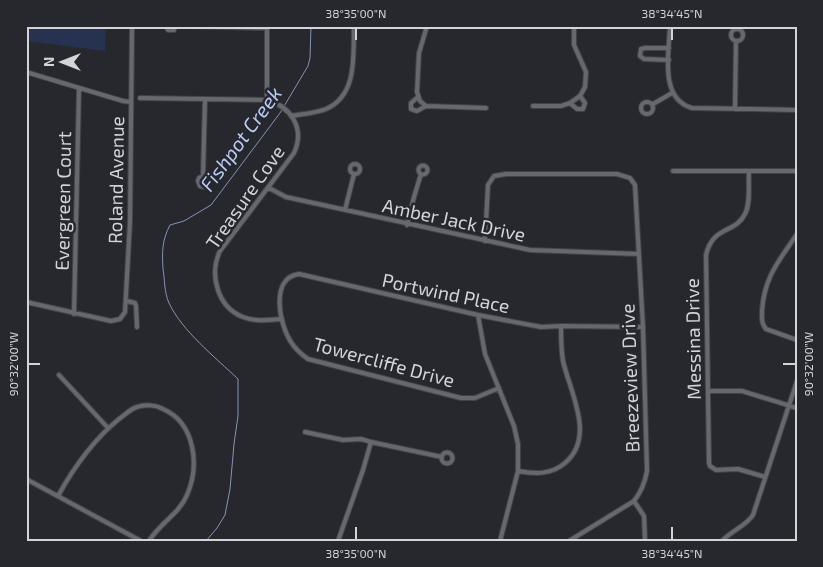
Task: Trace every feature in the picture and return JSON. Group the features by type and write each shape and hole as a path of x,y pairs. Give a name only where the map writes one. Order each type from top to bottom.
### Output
{"street":[{"name":"Roland Avenue","path":"132,26 130,222 127,301 135,303 137,327"},
{"path":"166,26 170,31 174,30 175,26"},
{"path":"187,26 267,27 267,100"},
{"path":"140,98 267,100 273,102 292,116 325,110 343,95 351,78 354,26"},
{"path":"426,106 420,101 416,92 419,53 427,26"},
{"path":"533,106 562,106 580,96 585,87 586,72 574,45 574,26"},
{"path":"670,26 669,82 672,93 677,100 692,108 797,110"},
{"path":"734,110 736,41"},
{"path":"669,48 641,49 640,56 644,59 669,60"},
{"path":"26,72 79,89 131,102"},
{"name":"Evergreen Court","path":"74,314 79,89"},
{"path":"653,104 672,93"},
{"path":"570,103 577,109 583,108 585,102 580,96"},
{"path":"418,97 411,103 411,109 417,111 426,106 486,108"},
{"path":"203,176 205,99"},
{"name":"Treasure Cove","path":"281,319 260,320 242,317 234,312 219,294 215,278 215,266 220,251 294,154 298,143 298,132 296,122 292,116"},
{"path":"673,171 797,171"},
{"name":"Messina Drive","path":"749,172 746,212 738,223 720,232 711,241 706,254 710,466 716,470 738,469 765,477"},
{"path":"345,210 354,174"},
{"path":"407,225 422,174"},
{"name":"Breezeview Drive","path":"485,241 488,186 494,176 506,174 617,174 634,181 636,189 643,327 647,471 641,491 634,501"},
{"name":"Amber Jack Drive","path":"269,188 286,197 407,225 536,251 639,254"},
{"path":"797,234 770,275 763,299 762,321 766,329 797,340"},
{"name":"Portwind Place","path":"281,319 280,294 286,280 292,275 298,274 541,328 560,326 643,327"},
{"path":"26,302 106,321 116,321 125,312 127,301"},
{"path":"478,315 485,354 516,433 519,451 518,471 500,541"},
{"name":"Towercliffe Drive","path":"281,319 291,344 302,354 316,361 466,398 480,397 499,388"},
{"path":"518,471 543,473 557,468 572,456 580,440 580,423 563,358 560,326"},
{"path":"59,375 108,428"},
{"path":"722,541 729,533 747,522 753,515 797,381"},
{"path":"708,390 742,391 797,408"},
{"path":"58,496 81,458 108,428 128,411 137,407 144,405 160,407 174,414 186,430 192,445 194,466 191,484 182,506 153,534 149,541"},
{"path":"305,432 343,440 361,439 442,457"},
{"path":"338,541 363,470 370,442"},
{"path":"26,479 141,541"},
{"path":"569,541 634,501 643,512 645,541"}],"shaded area":[{"path":"26,26 106,26 105,51 26,41"}],"waterway":[{"name":"Fishpot Creek","path":"206,541 225,515 230,489 238,416 238,379 191,334 182,324 169,303 165,290 163,269 164,241 170,225 184,221 211,205 280,113 308,66 311,26"}]}
